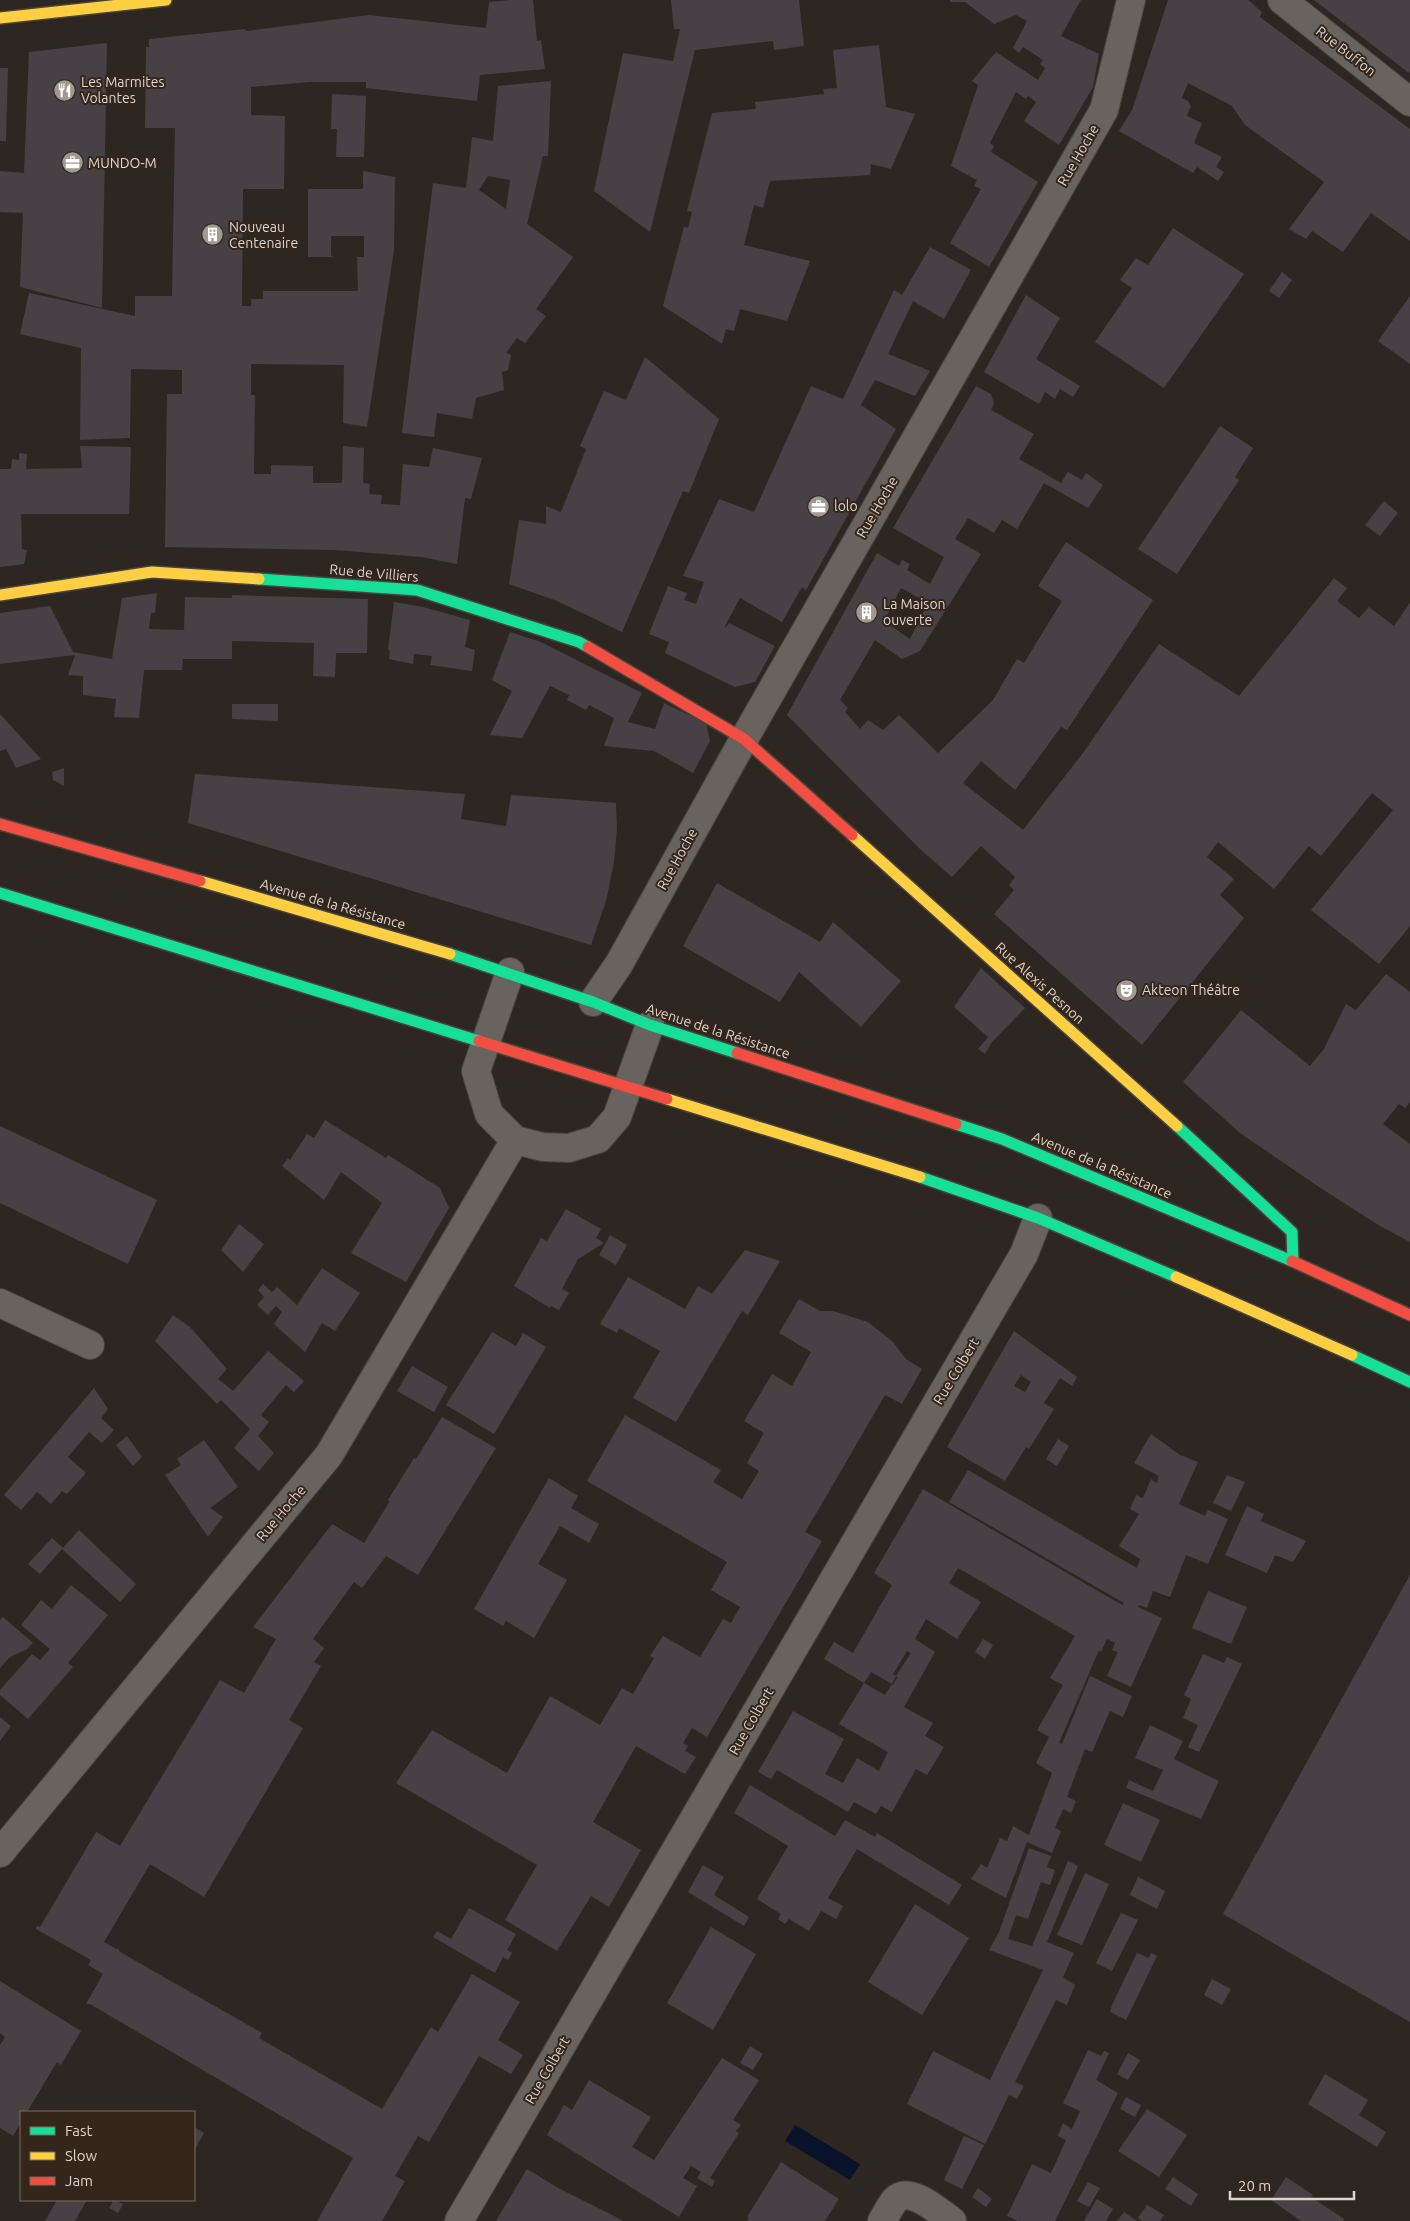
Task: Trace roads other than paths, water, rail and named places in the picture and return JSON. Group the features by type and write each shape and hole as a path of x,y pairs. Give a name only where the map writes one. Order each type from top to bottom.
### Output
{"main road":[{"path":"0,18 166,0"},
{"name":"Rue de Villiers","path":"0,596 152,572 417,590 579,642 744,739"},
{"name":"Rue Alexis Pesnon","path":"744,739 1202,1148 1292,1232 1293,1261"},
{"name":"Avenue de la Résistance","path":"0,824 510,972 650,1025 1002,1139 1293,1261 1410,1315"},
{"path":"0,893 943,1184 1038,1218 1313,1336 1410,1382"}],"street":[{"name":"Rue Hoche","path":"593,1002 619,964 744,739 1104,110 1131,0"},
{"name":"Rue Buffon","path":"1282,0 1410,102"},
{"path":"510,972 476,1071 489,1114 515,1140 543,1147 568,1148 598,1139 617,1117 650,1025"},
{"name":"Rue Hoche","path":"0,1853 329,1455 515,1140"},
{"name":"Rue Colbert","path":"459,2221 1015,1270 1024,1254 1038,1218"},
{"path":"0,1304 90,1345"},
{"path":"882,2221 896,2200 903,2196 910,2196 920,2199 952,2221"}],"water":[{"path":"795,2125 860,2164 850,2180 785,2141"}],"place":[{"name":"Les Marmites Volantes","path":"65,90"},
{"name":"MUNDO-M","path":"72,163"},
{"name":"Nouveau Centenaire","path":"213,235"},
{"name":"lolo","path":"818,506"},
{"name":"La Maison ouverte","path":"867,612"},
{"name":"Akteon Théâtre","path":"1126,990"}]}
